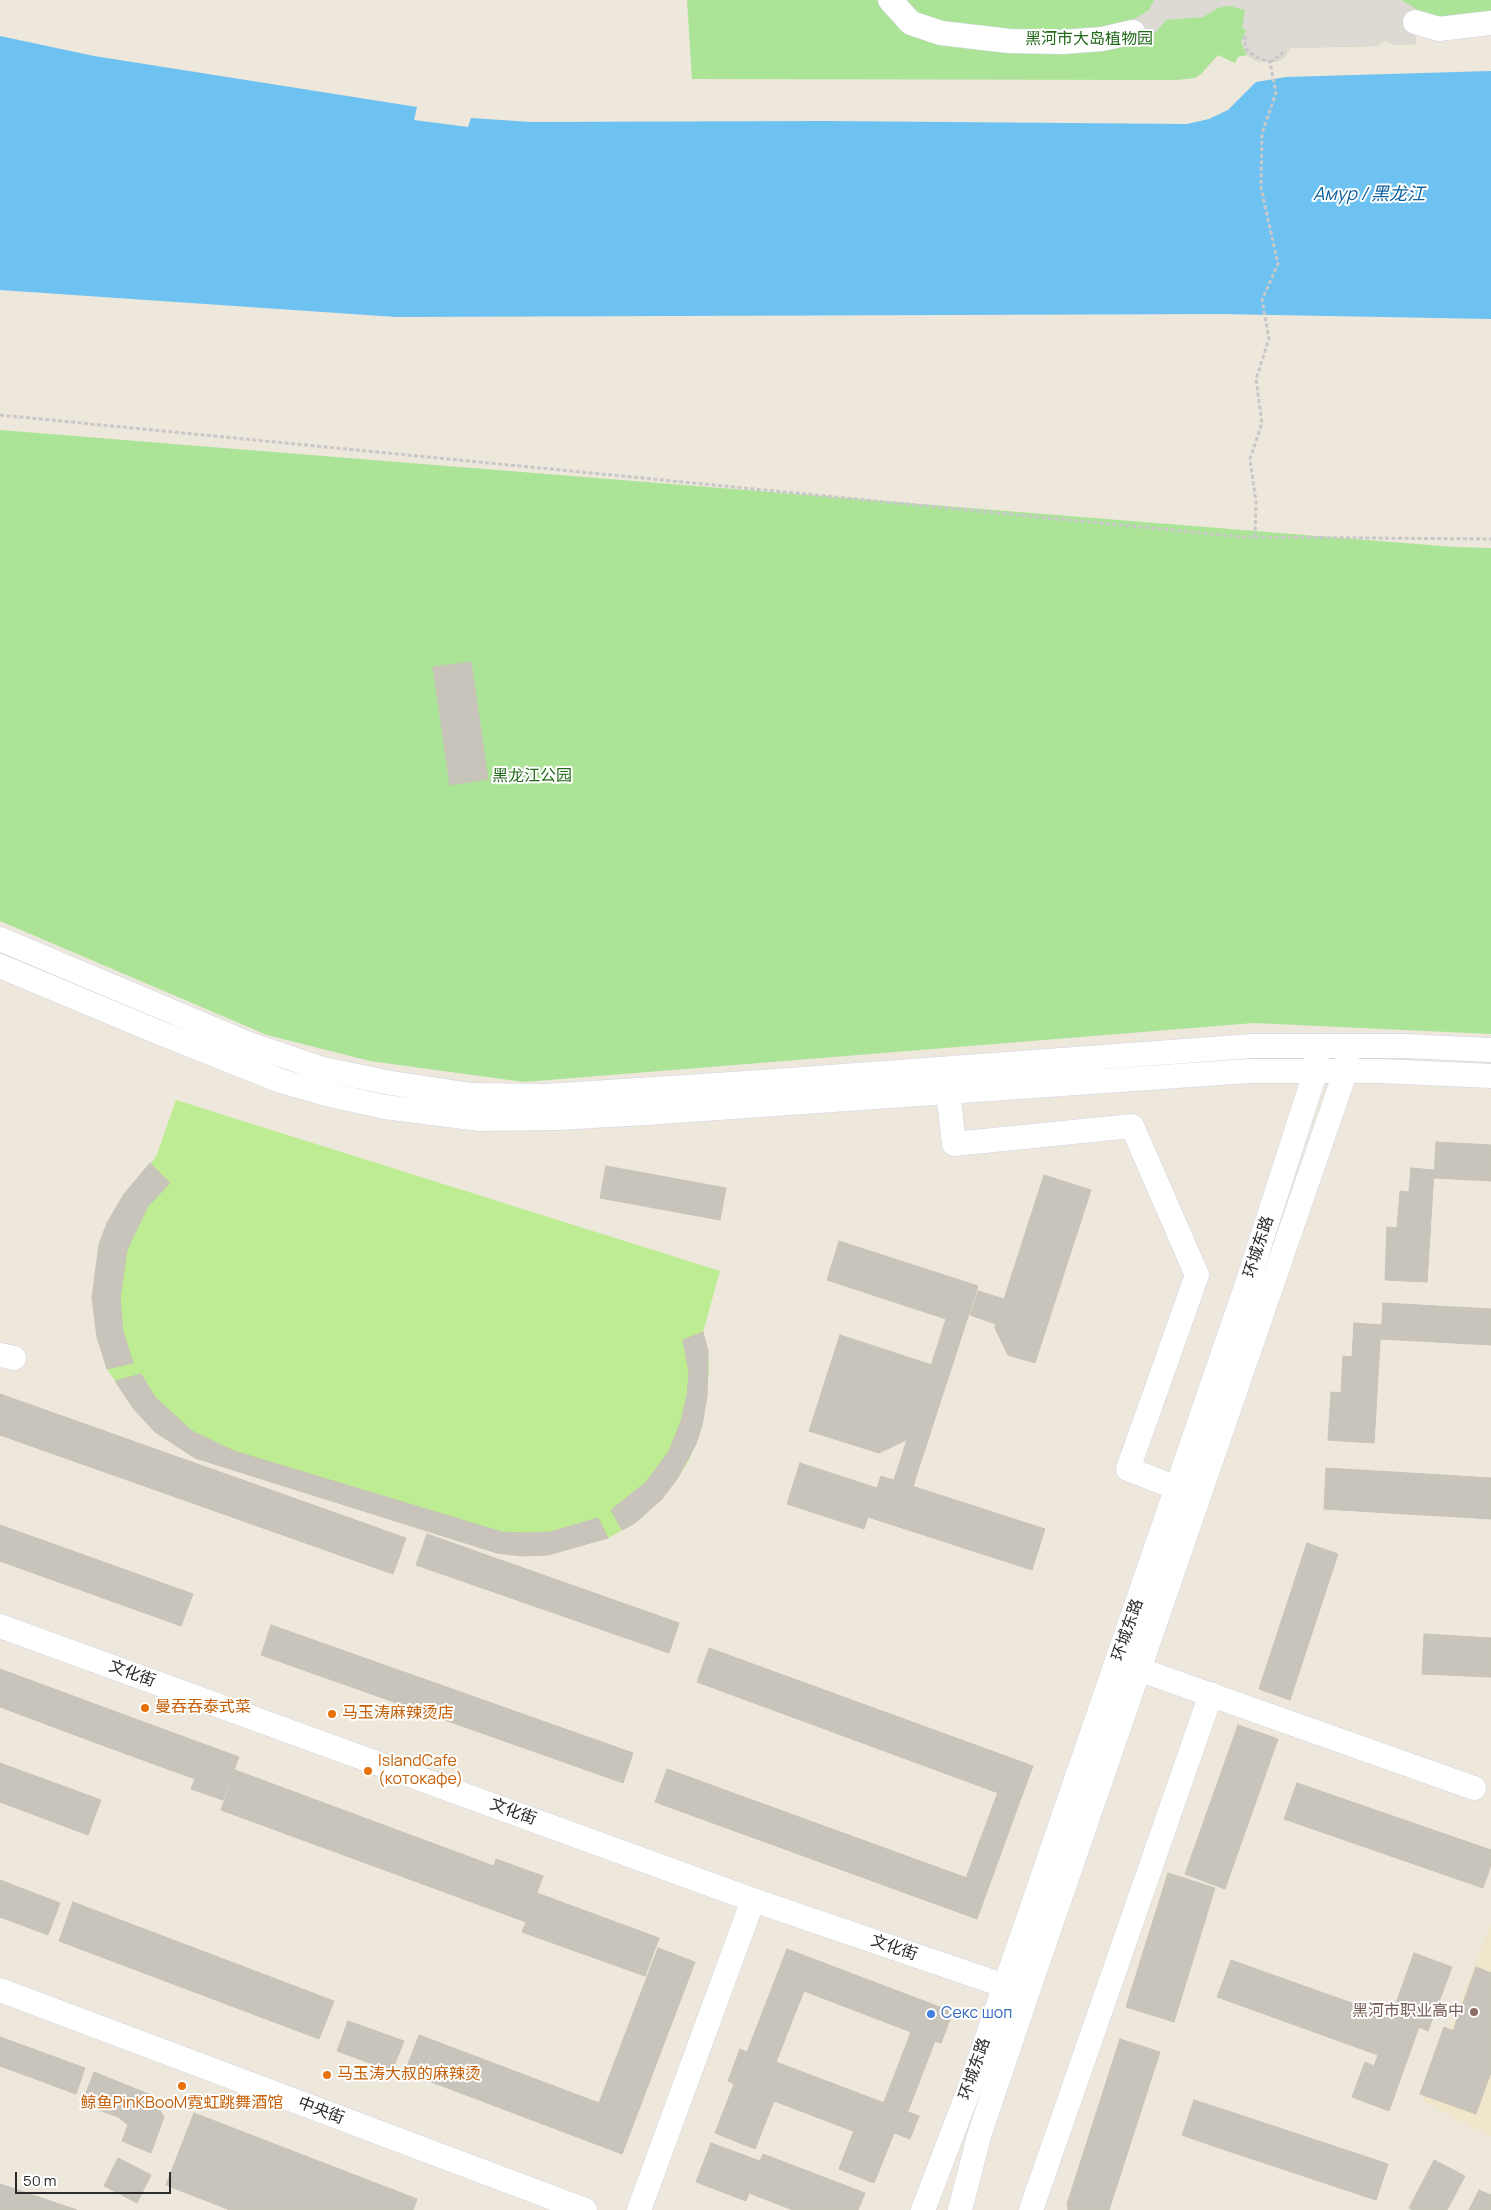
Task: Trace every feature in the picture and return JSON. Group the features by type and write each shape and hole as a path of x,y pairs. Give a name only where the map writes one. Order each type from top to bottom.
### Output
{"street":[{"path":"890,0 911,23 941,33 1009,41 1062,42 1102,39 1133,32"},
{"path":"1415,22 1439,29 1491,23"},
{"path":"0,938 249,1044 323,1069 390,1083 472,1095 555,1095 762,1082 1252,1046 1405,1046 1491,1050"},
{"path":"0,966 160,1033 282,1081 330,1095 385,1107 480,1119 557,1118 1249,1071 1346,1070 1491,1076"},
{"name":"环城东路","path":"923,2210 969,2090 1244,1293 1316,1070 1317,1045"},
{"name":"环城东路","path":"960,2210 979,2136 1027,1994 1346,1070 1348,1046"},
{"path":"948,1091 954,1144 1132,1126 1197,1275 1128,1469 1177,1488"},
{"name":"文化街","path":"0,1626 753,1900 1027,1994"},
{"path":"1138,1669 1474,1788"},
{"path":"1031,2210 1212,1694"},
{"path":"639,2210 753,1900"},
{"name":"中央街","path":"0,1990 585,2210"}],"path":[{"path":"1246,36 1244,45 1251,54 1270,62"},
{"path":"1270,62 1281,55 1283,51"},
{"path":"1255,537 1256,502 1250,459 1262,423 1256,379 1269,339 1262,300 1278,264 1261,188 1262,133 1276,93 1270,62"},
{"path":"0,415 1255,537 1491,539"}],"shaded area":[{"path":"1154,0 1401,0 1415,8 1416,44 1393,45 1386,40 1377,46 1290,48 1284,58 1276,62 1257,62 1247,55 1241,42 1246,30 1242,28 1245,10 1229,6 1218,8 1203,17 1166,20 1156,32 1136,41 1129,22 1149,10"},
{"name":"黑河市职业高中","path":"1491,1923 1491,2137 1422,2101"}],"green space":[{"name":"黑河市大岛植物园","path":"687,0 1491,0 1491,31 1415,32 1416,44 1393,45 1386,40 1377,46 1290,48 1284,58 1276,62 1257,62 1247,55 1238,57 1235,63 1218,55 1195,78 1177,80 692,79"},
{"name":"黑龙江公园","path":"0,430 1454,547 1491,548 1491,1034 1254,1023 524,1082 370,1061 267,1035 0,921"},
{"path":"176,1100 720,1271 703,1332 708,1351 709,1372 702,1425 689,1460 677,1479 648,1512 635,1523 608,1538 548,1555 522,1556 497,1553 195,1458 155,1432 133,1408 107,1369 97,1337 92,1298 99,1244 107,1223 124,1194 156,1157"}],"water":[{"name":"Амур / 黑龙江","path":"0,36 94,56 417,107 414,120 468,127 471,118 531,122 826,121 1187,124 1209,119 1228,110 1256,82 1286,77 1491,71 1491,319 1220,314 396,317 0,290"}],"building":[{"path":"471,662 488,779 450,785 433,667"},
{"path":"1436,1142 1491,1145 1491,1181 1434,1178"},
{"path":"150,1163 170,1183 148,1206 127,1250 120,1298 123,1331 133,1363 107,1369 97,1337 92,1298 99,1244 107,1223 124,1194"},
{"path":"606,1166 726,1188 720,1220 600,1198"},
{"path":"1411,1168 1434,1170 1427,1282 1385,1280 1387,1227 1397,1228 1400,1191 1409,1192"},
{"path":"1044,1175 1091,1190 1035,1363 1008,1355 995,1328 996,1324 970,1315 978,1291 1004,1299"},
{"path":"839,1241 978,1286 913,1486 894,1480 946,1319 827,1280"},
{"path":"1383,1303 1491,1309 1491,1345 1381,1339"},
{"path":"1354,1323 1381,1325 1374,1443 1328,1440 1331,1392 1341,1393 1343,1356 1352,1357"},
{"path":"703,1332 708,1351 707,1397 702,1425 696,1444 677,1479 662,1499 635,1523 622,1530 611,1510 646,1482 669,1451 681,1421 687,1395 689,1373 683,1340"},
{"path":"840,1335 932,1365 908,1439 879,1453 809,1431"},
{"path":"141,1374 155,1397 192,1431 234,1451 502,1532 550,1532 598,1518 608,1538 548,1555 522,1556 497,1553 195,1458 155,1432 133,1408 115,1381"},
{"path":"0,1394 406,1538 393,1574 0,1435"},
{"path":"800,1463 877,1488 881,1476 1045,1529 1032,1570 868,1517 864,1529 787,1504"},
{"path":"1326,1468 1491,1478 1491,1519 1324,1509"},
{"path":"0,1525 193,1594 181,1626 0,1561"},
{"path":"427,1534 679,1623 669,1653 416,1565"},
{"path":"1307,1543 1338,1554 1290,1700 1259,1689"},
{"path":"271,1625 633,1753 623,1783 261,1655"},
{"path":"1424,1634 1491,1638 1491,1677 1422,1674"},
{"path":"709,1648 1033,1766 1020,1801 697,1682"},
{"path":"0,1669 111,1710 99,1744 0,1707"},
{"path":"111,1710 239,1757 223,1800 191,1789 195,1779 99,1744"},
{"path":"1238,1725 1278,1739 1225,1889 1185,1874"},
{"path":"0,1763 101,1800 88,1835 0,1802"},
{"path":"667,1769 989,1886 977,1919 655,1802"},
{"path":"235,1770 494,1866 496,1859 543,1876 526,1922 221,1810"},
{"path":"1297,1783 1491,1850 1491,1865 1483,1888 1284,1819"},
{"path":"998,1792 1020,1801 989,1886 966,1878"},
{"path":"1168,1873 1215,1888 1174,2022 1126,2007"},
{"path":"0,1880 60,1903 48,1935 0,1917"},
{"path":"537,1893 659,1938 645,1976 522,1932"},
{"path":"73,1902 334,2001 319,2039 59,1941"},
{"path":"658,1948 695,1962 622,2154 405,2072 419,2035 599,2103"},
{"path":"787,1949 953,2012 941,2043 935,2041 908,2111 884,2102 911,2032 804,1991 776,2062 919,2116 910,2139 858,2119 853,2131 774,2101 755,2149 715,2133 734,2084 728,2081 740,2049 747,2052"},
{"path":"1414,1953 1452,1967 1428,2031 1419,2027 1389,2111 1352,2097 1365,2062 1374,2066 1378,2055 1217,1997 1231,1960 1391,2017"},
{"name":"黑河市职业高中","path":"1476,1967 1491,1973 1491,2072 1476,2114 1420,2094 1444,2027 1453,2031"},
{"path":"348,2021 404,2041 392,2071 337,2051"},
{"path":"0,2037 85,2068 76,2094 0,2066"},
{"path":"1120,2039 1160,2052 1109,2210 1068,2210 1067,2204"},
{"path":"94,2072 151,2095 164,2117 151,2153 122,2141 128,2125 118,2117 82,2104"},
{"path":"1194,2100 1228,2111 1216,2147 1182,2135"},
{"path":"1228,2111 1388,2164 1376,2200 1216,2147"},
{"path":"194,2113 417,2199 413,2210 230,2210 166,2185"},
{"path":"858,2120 894,2133 874,2183 839,2169"},
{"path":"711,2143 760,2161 763,2154 865,2193 858,2210 793,2210 749,2193 746,2201 696,2182"},
{"path":"118,2158 151,2175 137,2203 104,2186"},
{"path":"1434,2160 1465,2176 1447,2210 1413,2210 1409,2208"},
{"path":"0,2184 77,2210 0,2210"},
{"path":"1479,2190 1491,2195 1491,2210 1469,2210"}],"place":[{"name":"曼吞吞泰式菜","path":"145,1708"},
{"name":"马玉涛麻辣烫店","path":"332,1714"},
{"name":"IslandCafe (котокафе)","path":"368,1771"},
{"name":"黑河市职业高中","path":"1474,2012"},
{"name":"Секс шоп","path":"931,2014"},
{"name":"马玉涛大叔的麻辣烫","path":"327,2075"},
{"name":"鲸鱼PinKBooM霓虹跳舞酒馆","path":"182,2086"}]}
